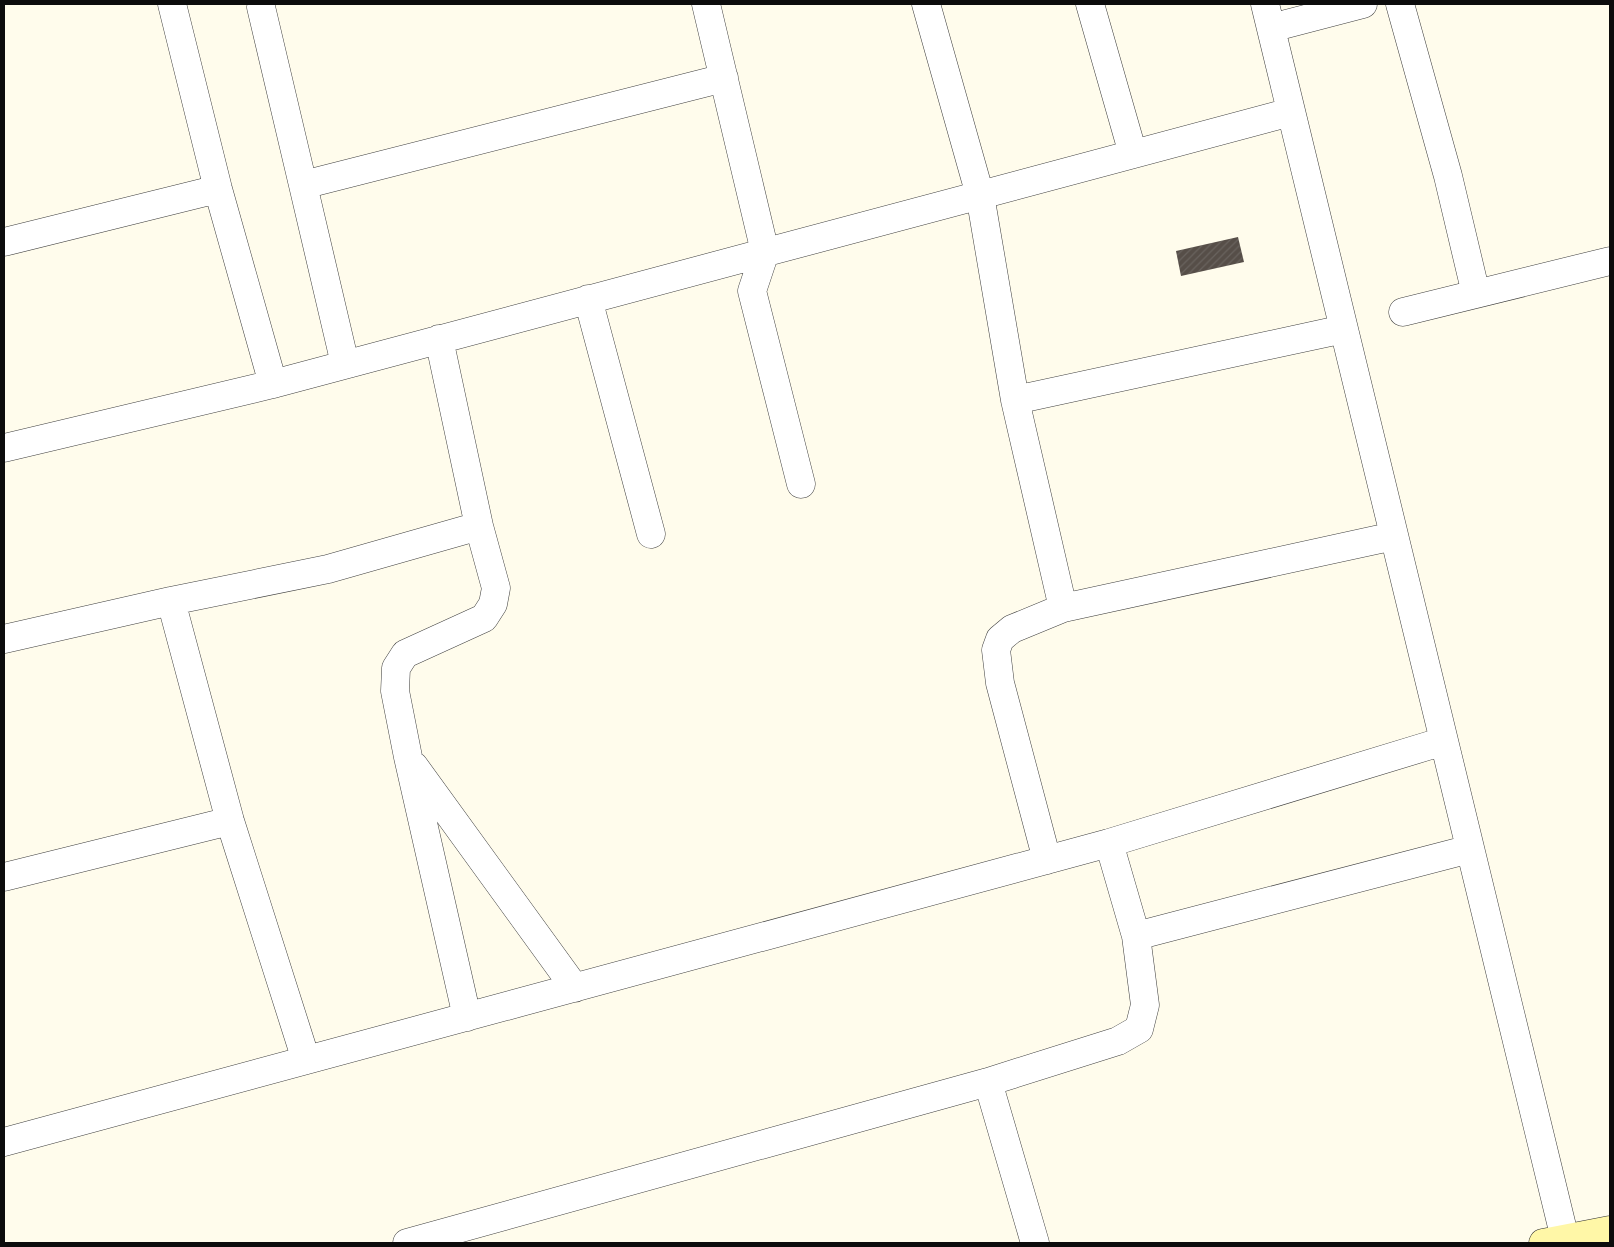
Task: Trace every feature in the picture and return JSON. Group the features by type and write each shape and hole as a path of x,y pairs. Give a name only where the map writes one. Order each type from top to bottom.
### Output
{"street":[{"path":"172,4 218,189 273,384"},
{"path":"706,4 765,252 752,291 801,484"},
{"path":"926,4 980,195 1015,400 1063,608"},
{"path":"1090,4 1133,154"},
{"path":"1363,4 1268,16 1470,849 1558,1241 1610,1230"},
{"path":"1400,4 1444,158 1476,294"},
{"path":"265,5 303,186 345,364"},
{"path":"303,186 724,78"},
{"path":"4,448 273,384 1291,112"},
{"path":"4,242 218,189"},
{"path":"1403,312 1610,261"},
{"path":"588,299 651,534"},
{"path":"1015,400 1344,329"},
{"path":"439,339 479,526 496,588 493,604 484,618 405,654 396,668 395,691 408,757 467,1017"},
{"path":"4,639 171,601 328,569 479,526"},
{"path":"1047,860 1000,683 996,650 1000,639 1012,629 1063,608 1394,536"},
{"path":"171,601 230,822 306,1060"},
{"path":"4,1142 1109,844 1444,741"},
{"path":"408,757 575,988"},
{"path":"4,878 230,822"},
{"path":"407,1243 442,1239 988,1082 1118,1041 1138,1029 1145,1005 1136,936 1109,844"},
{"path":"1136,936 1470,849"},
{"path":"988,1082 1034,1243"}],"building":[{"path":"1238,237 1244,262 1181,276 1176,251"}]}
